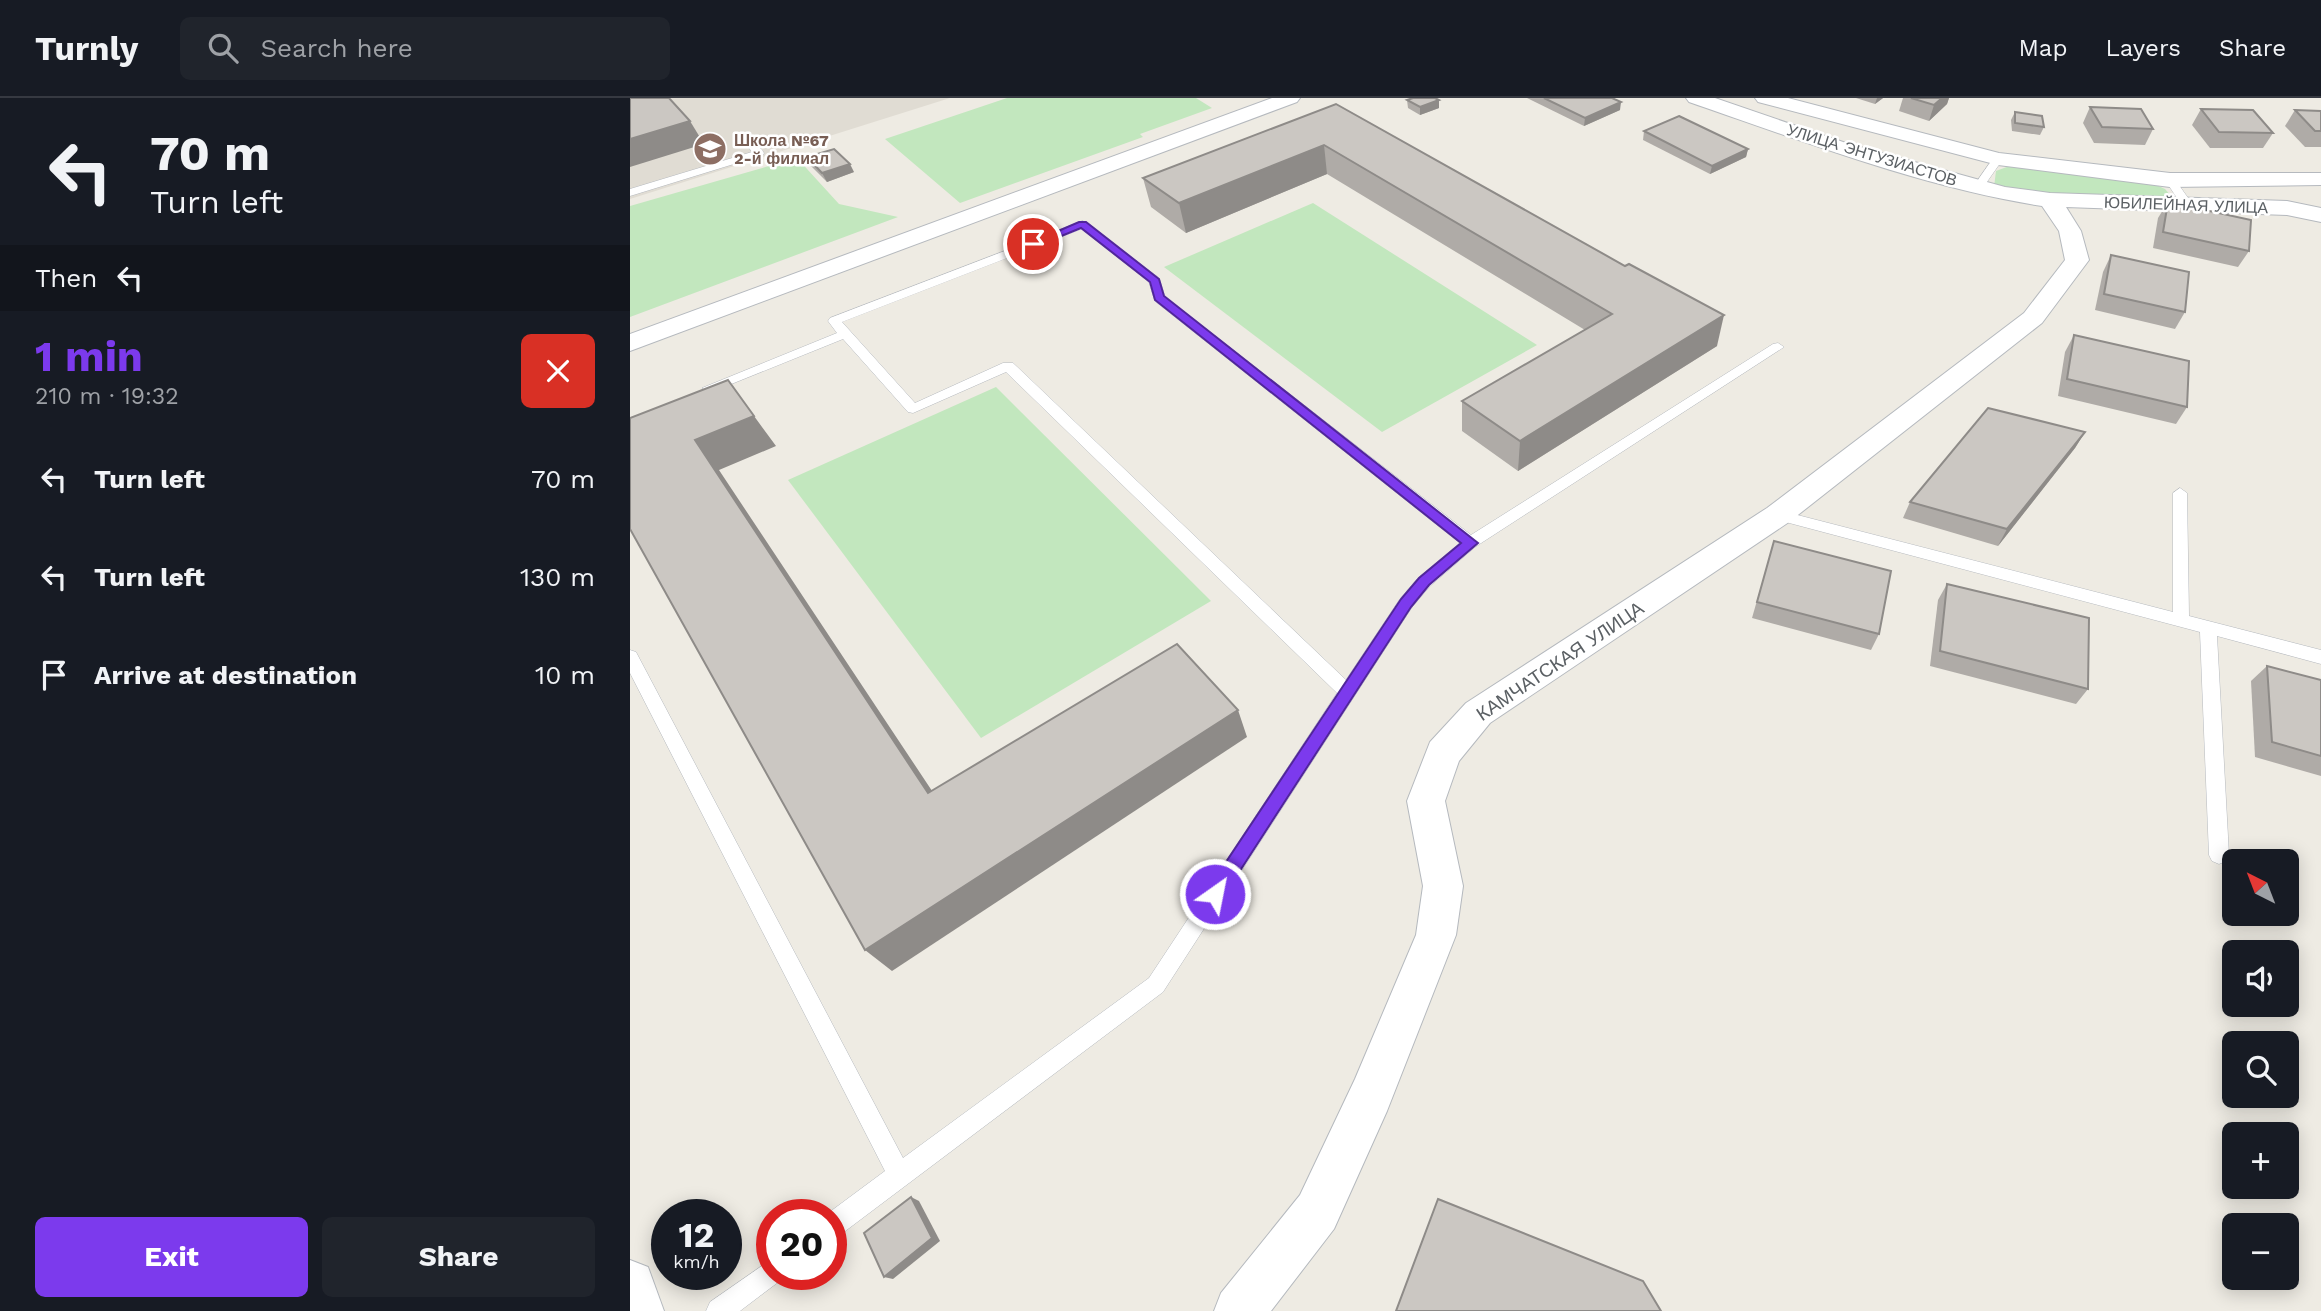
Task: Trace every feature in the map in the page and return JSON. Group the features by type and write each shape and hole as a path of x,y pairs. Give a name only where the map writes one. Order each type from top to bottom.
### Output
{"street":[{"path":"630,344 1290,98"},
{"name":"УЛИЦА ЭНТУЗИАСТОВ","path":"1696,98 1839,148 1978,187 2050,200"},
{"path":"1765,98 1998,159 2170,180 2321,179"},
{"name":"ЮБИЛЕЙНАЯ УЛИЦА","path":"2050,200 2287,208 2321,215"},
{"name":"КАМЧАТСКАЯ УЛИЦА","path":"1239,1311 1317,1212 1371,1094 1436,934 1443,886 1426,801 1443,753 1478,713 1778,515 2033,318 2077,260 2070,231 2050,200"},
{"path":"630,1285 639,1311"}],"lane":[{"path":"630,193 759,153 747,138"},
{"path":"1978,187 1998,159"},
{"path":"2170,180 2186,205"},
{"path":"1346,691 1008,366 913,409 834,321 1083,224 1155,281 1158,298 1471,543"},
{"path":"693,395 845,334"},
{"path":"847,1214 1156,985 1346,691 1406,603 1424,582 1471,543 1778,347"},
{"path":"2180,493 2181,621"},
{"path":"1778,515 2321,657"},
{"path":"2208,628 2219,855"},
{"path":"630,657 899,1174"},
{"path":"719,1311 756,1283"}],"shaded area":[{"name":"Школа №67 2-й филиал","path":"630,98 950,98 630,199"}],"green space":[{"path":"1007,98 1196,98 1212,108 1140,134 1143,137 960,203 885,139"},
{"path":"797,158 839,204 898,217 630,317 630,206"},
{"path":"2012,165 2154,184 2165,189 2172,197 2024,192 1994,187 1996,171"},
{"path":"1313,203 1537,345 1382,432 1164,267"},
{"path":"996,387 1211,601 981,738 788,480"}],"building":[{"path":"630,98 669,98 690,121 630,139"},
{"path":"1544,98 1612,98 1621,102 1585,118"},
{"path":"1911,98 1942,98 1934,105"},
{"path":"1407,100 1439,100 1420,107"},
{"path":"1336,104 1625,266 1629,264 1724,315 1520,441 1462,401 1612,314 1324,145 1179,203 1143,178"},
{"path":"2090,107 2141,109 2153,129 2102,127"},
{"path":"2201,109 2253,110 2273,133 2219,132"},
{"path":"2295,110 2321,111 2321,131 2315,131"},
{"path":"2015,112 2042,116 2044,127 2015,123"},
{"path":"1679,116 1748,149 1712,166 1644,131"},
{"path":"834,149 850,164 822,173 807,157"},
{"path":"2168,202 2251,220 2249,251 2163,232"},
{"path":"2111,255 2189,272 2185,312 2104,294"},
{"path":"2074,335 2189,361 2187,407 2067,379"},
{"path":"728,380 754,416 695,440 928,793 1177,644 1238,710 865,950 630,529 630,418"},
{"path":"1988,408 2085,432 2007,529 1910,502"},
{"path":"1774,541 1891,571 1879,634 1757,602"},
{"path":"1947,584 2089,618 2088,689 1940,651"},
{"path":"2267,666 2321,680 2321,756 2272,742"},
{"path":"911,1197 932,1238 884,1277 864,1233"},
{"path":"1438,1199 1643,1281 1661,1311 1396,1311"}],"place":[{"name":"Школа №67 2-й филиал","path":"710,149"}],"route":[{"path":"1033,244 1083,224 1155,281 1158,298 1471,543 1424,582 1406,603 1215,894"}]}
